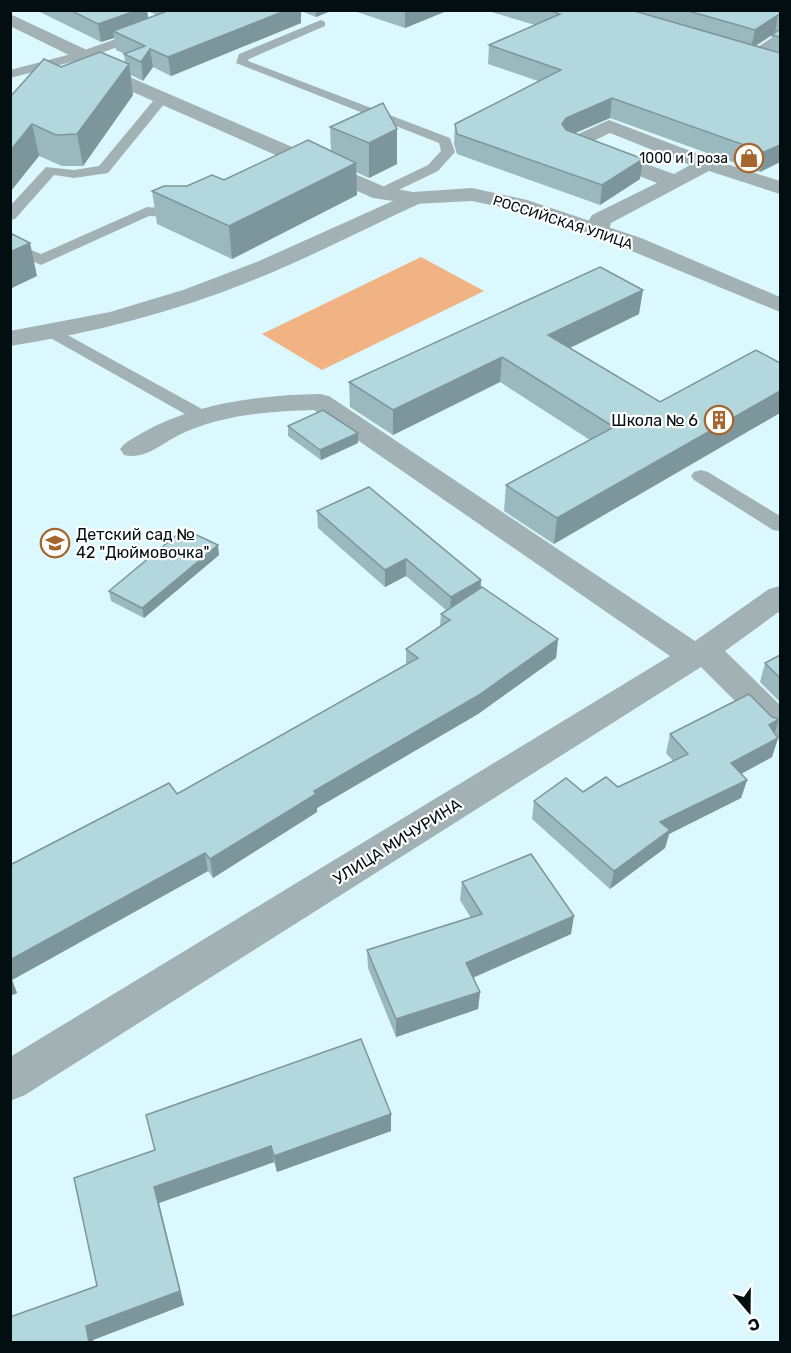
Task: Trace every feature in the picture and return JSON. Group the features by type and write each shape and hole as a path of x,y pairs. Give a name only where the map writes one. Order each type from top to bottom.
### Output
{"street":[{"name":"РОССИЙСКАЯ УЛИЦА","path":"10,19 82,55 98,70 381,193 412,198 449,194 478,195 518,204 598,231 780,305"},
{"path":"729,50 771,62"},
{"path":"675,182 572,144 609,126 707,164 780,188"},
{"path":"598,231 600,220 707,164"},
{"path":"10,339 119,318 219,285 299,251 412,198"},
{"path":"134,449 174,427 232,410 284,402 320,402 699,653 780,725"},
{"name":"УЛИЦА МИЧУРИНА","path":"10,1081 699,653 780,596"}],"lane":[{"path":"302,18 321,24 243,57 242,63 445,141 448,152 433,168 381,193"},
{"path":"10,74 82,55 157,29"},
{"path":"751,57 780,38"},
{"path":"10,216 51,170 74,174 103,170 163,98"},
{"path":"283,170 306,159"},
{"path":"10,245 41,260 147,211 185,214 196,209"},
{"path":"53,332 205,418"},
{"path":"701,476 780,525"}],"shaded area":[{"path":"421,257 484,291 322,370 262,334"}],"building":[{"path":"70,10 138,10 98,24"},
{"path":"170,10 287,10 168,57 150,49 141,62 124,54 145,46 113,31"},
{"path":"548,10 631,10 780,53 780,145 764,152 612,98 566,118 562,124 566,130 643,159 602,185 457,134 455,124 561,70 489,45 560,14"},
{"path":"685,10 780,10 780,15 755,30"},
{"path":"780,29 780,37 772,35"},
{"path":"100,52 129,64 77,134 56,135 32,124 10,151 10,97 44,59 61,67"},
{"path":"383,103 397,129 369,143 330,127"},
{"path":"308,140 356,163 229,226 152,191 164,186 187,186 212,175 224,180"},
{"path":"10,233 30,243 10,252"},
{"path":"600,267 643,290 548,335 660,402 756,350 780,363 780,391 557,518 506,485 614,427 502,357 393,410 349,382"},
{"path":"323,410 358,433 320,450 288,426"},
{"path":"369,487 481,580 451,597 406,559 385,570 317,511"},
{"path":"184,529 218,545 142,608 109,591"},
{"path":"482,587 558,639 479,695 314,791 316,794 210,859 205,853 10,960 10,865 169,783 177,794 418,658 406,649 450,620 441,614"},
{"path":"780,655 780,678 765,663"},
{"path":"749,694 772,717 779,719 769,725 778,738 731,763 747,780 660,822 670,830 614,871 534,801 566,778 583,792 606,777 618,787 688,754 670,734"},
{"path":"531,854 574,916 466,963 480,992 396,1019 367,950 482,914 462,882"},
{"path":"361,1039 391,1114 274,1156 271,1146 154,1187 180,1291 86,1326 89,1342 10,1342 10,1317 97,1286 74,1178 155,1150 146,1115"}],"place":[{"name":"1000 и 1 роза","path":"749,158"},
{"name":"Школа № 6","path":"719,420"},
{"name":"Детский сад № 42 \"Дюймовочка\"","path":"55,543"}]}
